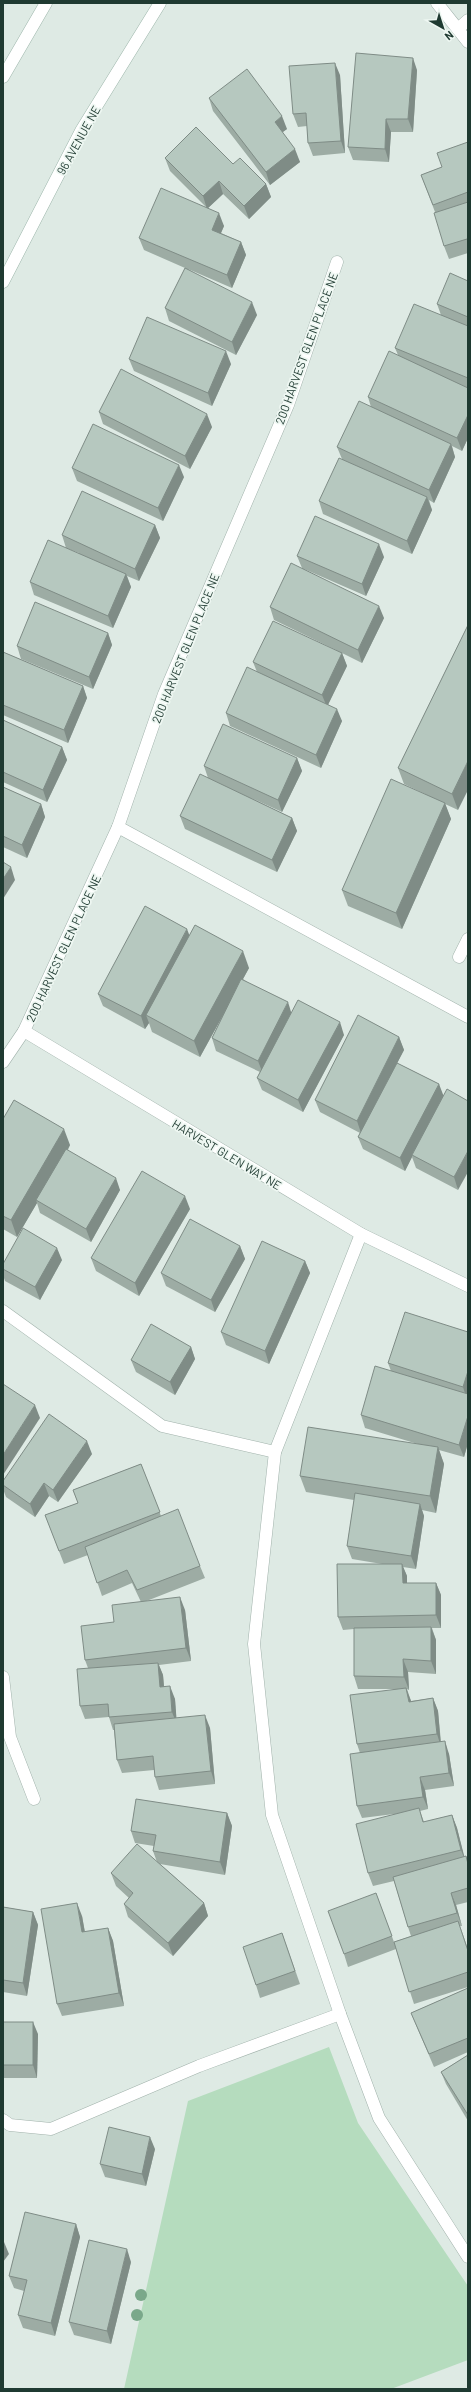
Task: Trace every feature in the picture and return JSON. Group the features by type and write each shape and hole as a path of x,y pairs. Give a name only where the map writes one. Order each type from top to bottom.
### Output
{"street":[{"path":"3,78 46,3"},
{"name":"96 AVENUE NE","path":"3,282 81,131 160,3"},
{"path":"436,3 468,42"},
{"path":"458,29 468,20"},
{"name":"200 HARVEST GLEN PLACE NE","path":"24,1031 118,827 164,694 288,405 337,262"},
{"path":"118,827 468,1017"},
{"path":"459,957 468,939"},
{"path":"3,1062 24,1031"},
{"name":"HARVEST GLEN WAY NE","path":"24,1031 361,1234 468,1286"},
{"path":"361,1234 275,1452 254,1644 272,1815 340,2014 379,2118 468,2257"},
{"path":"3,1311 162,1426 275,1452"},
{"path":"3,1677 10,1737 34,1799"},
{"path":"3,2120 10,2125 51,2129 199,2066 340,2014"}],"green space":[{"path":"329,2047 358,2123 468,2286 468,2360 391,2389 124,2389 188,2101"}],"building":[{"path":"356,53 413,58 408,119 386,119 385,149 348,147"},
{"path":"335,63 341,141 308,143 306,113 293,114 289,66"},
{"path":"247,69 282,116 275,122 295,149 266,172 209,98"},
{"path":"196,127 233,164 240,158 266,184 244,206 219,181 203,196 165,158"},
{"path":"468,142 468,192 433,205 421,175 442,167 437,153"},
{"path":"161,188 219,213 212,230 241,242 227,275 139,238"},
{"path":"468,202 468,241 467,239 444,246 434,213"},
{"path":"185,268 252,302 232,342 165,308"},
{"path":"450,273 468,281 468,317 437,304"},
{"path":"414,304 468,326 468,378 395,348"},
{"path":"147,317 226,351 208,393 129,359"},
{"path":"389,351 468,388 468,415 457,438 368,397"},
{"path":"121,369 207,414 185,456 99,412"},
{"path":"359,401 451,444 429,490 337,447"},
{"path":"93,424 179,465 158,508 72,468"},
{"path":"339,458 427,497 407,541 319,501"},
{"path":"82,491 155,525 135,569 62,535"},
{"path":"315,516 379,544 362,584 297,556"},
{"path":"48,540 126,574 108,616 30,582"},
{"path":"291,563 379,606 358,650 270,607"},
{"path":"35,602 108,633 89,677 17,646"},
{"path":"273,621 342,653 322,695 253,662"},
{"path":"468,625 468,761 452,794 398,768"},
{"path":"3,652 83,686 64,730 3,705"},
{"path":"247,667 337,709 316,755 226,713"},
{"path":"3,720 62,747 43,790 3,772"},
{"path":"223,724 297,758 278,800 204,766"},
{"path":"200,774 292,818 272,860 180,816"},
{"path":"391,779 445,803 396,913 342,890"},
{"path":"3,787 41,804 22,845 3,836"},
{"path":"3,862 11,867 3,879"},
{"path":"145,906 187,929 141,1016 98,994"},
{"path":"195,925 243,951 194,1041 146,1015"},
{"path":"241,979 288,1002 258,1061 212,1038"},
{"path":"298,1000 340,1022 298,1100 257,1078"},
{"path":"358,1015 399,1037 357,1121 315,1100"},
{"path":"397,1063 439,1084 400,1158 358,1137"},
{"path":"447,1089 468,1101 468,1151 454,1177 412,1155"},
{"path":"14,1100 64,1129 11,1220 3,1216 3,1119"},
{"path":"66,1149 116,1178 86,1229 36,1200"},
{"path":"142,1171 185,1196 135,1283 91,1258"},
{"path":"190,1219 240,1246 211,1300 161,1273"},
{"path":"23,1228 57,1248 35,1287 3,1269 3,1264"},
{"path":"262,1241 305,1261 265,1351 221,1332"},
{"path":"405,1312 468,1332 468,1371 463,1387 388,1363"},
{"path":"151,1324 191,1347 170,1382 131,1360"},
{"path":"375,1366 468,1394 468,1416 459,1445 361,1415"},
{"path":"3,1384 35,1405 3,1455"},
{"path":"49,1414 87,1441 53,1490 44,1483 30,1504 3,1485 3,1481"},
{"path":"308,1427 438,1447 430,1496 300,1476"},
{"path":"141,1464 160,1512 59,1551 45,1515 78,1503 73,1490"},
{"path":"355,1493 420,1504 411,1556 347,1546"},
{"path":"178,1509 200,1566 137,1590 127,1570 97,1583 85,1547"},
{"path":"337,1564 402,1564 403,1583 436,1583 436,1615 338,1617"},
{"path":"180,1597 186,1648 85,1660 81,1626 114,1622 112,1605"},
{"path":"431,1627 431,1661 403,1659 404,1677 354,1676 354,1628"},
{"path":"158,1663 160,1687 170,1686 172,1712 109,1717 108,1704 80,1706 77,1669"},
{"path":"406,1688 409,1702 433,1698 437,1734 357,1744 350,1695"},
{"path":"205,1715 211,1771 155,1777 153,1756 117,1760 114,1724"},
{"path":"445,1741 449,1773 420,1777 423,1797 357,1806 350,1754"},
{"path":"136,1799 227,1813 220,1862 153,1851 156,1835 131,1831"},
{"path":"419,1808 423,1822 452,1815 461,1850 368,1873 356,1824"},
{"path":"137,1844 204,1903 168,1943 124,1904 133,1893 111,1873"},
{"path":"466,1856 468,1864 468,1888 451,1893 457,1913 408,1927 393,1877"},
{"path":"376,1893 392,1936 344,1954 328,1911"},
{"path":"77,1903 82,1932 108,1928 119,1993 57,2004 41,1909"},
{"path":"3,1907 33,1912 23,1983 3,1980"},
{"path":"458,1921 468,1951 468,1972 409,1992 394,1942"},
{"path":"282,1933 295,1971 256,1985 243,1947"},
{"path":"468,1988 468,2038 429,2054 411,2013"},
{"path":"3,2022 33,2022 33,2065 3,2065"},
{"path":"468,2055 468,2115 441,2072"},
{"path":"109,2127 150,2137 142,2174 100,2164"},
{"path":"25,2212 76,2224 51,2323 18,2315 27,2280 9,2276"},
{"path":"89,2240 127,2249 107,2331 69,2322"}]}
